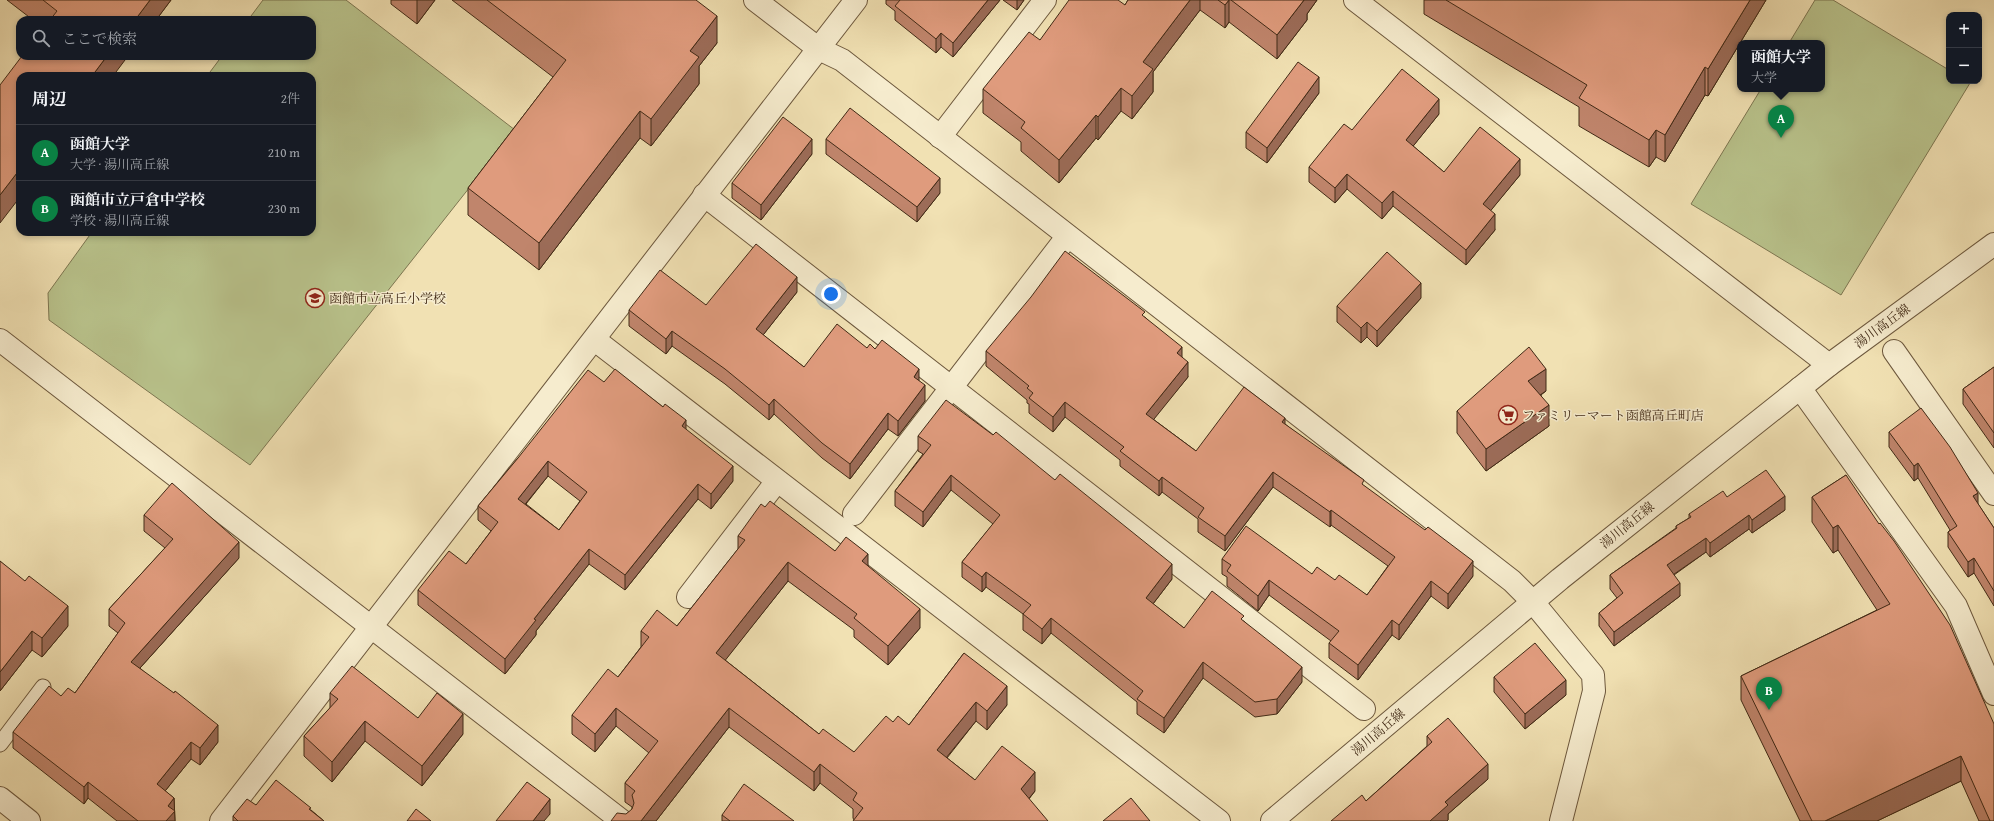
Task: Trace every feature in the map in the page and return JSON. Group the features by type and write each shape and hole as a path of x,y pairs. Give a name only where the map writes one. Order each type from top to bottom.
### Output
{"street":[{"path":"755,0 819,49 842,60 1499,571 1533,602 1593,675 1594,690 1561,821"},
{"path":"221,821 372,628 856,0"},
{"path":"940,137 1045,0"},
{"path":"1354,0 1829,365"},
{"path":"704,196 952,387 1364,709"},
{"path":"854,514 1068,237"},
{"name":"湯川高丘線","path":"1272,821 1533,602 1800,388 1994,244"},
{"path":"0,340 622,821"},
{"path":"594,340 1219,821"},
{"path":"1894,351 1994,494"},
{"path":"1800,388 1956,606 1994,694"},
{"path":"688,597 777,481"},
{"path":"0,798 29,821"}],"lane":[{"path":"0,744 42,687"}],"green space":[{"path":"263,0 346,0 515,130 250,465 49,320 48,293 89,236 316,236 316,72 210,72 219,60 316,60 316,16 251,16"},
{"path":"1815,0 1833,0 1946,68 1946,84 1969,84 1841,295 1691,204 1759,92 1825,92 1825,40 1791,40"}],"building":[{"path":"43,0 150,0 138,16 53,16 57,11"},
{"path":"487,0 696,0 717,16 690,51 699,57 651,119 640,111 539,243 468,188 566,60"},
{"path":"900,0 988,0 953,43 941,33 936,39 895,6"},
{"path":"1069,0 1118,0 1125,5 1128,0 1190,0 1143,62 1153,69 1132,96 1121,88 1098,117 1096,115 1059,160 1021,128 1025,122 983,89 1029,32 1040,40"},
{"path":"1218,0 1229,0 1225,5"},
{"path":"1231,0 1304,0 1277,35"},
{"path":"1446,0 1750,0 1708,69 1705,67 1665,135 1656,130 1649,140 1579,98 1587,85"},
{"path":"19,60 104,60 95,72 16,72 16,174 0,195 0,85"},
{"path":"1298,62 1319,77 1267,148 1246,132"},
{"path":"1402,69 1439,99 1406,140 1444,172 1480,127 1520,159 1483,204 1495,214 1466,250 1393,191 1382,203 1347,174 1335,188 1309,167 1344,124 1352,130"},
{"path":"850,108 940,178 917,207 826,139"},
{"path":"783,117 812,139 761,205 732,183"},
{"path":"756,244 797,277 756,329 804,367 837,324 867,348 870,344 875,349 882,340 919,369 914,377 925,385 898,421 888,413 850,464 822,443 774,399 769,405 725,369 672,331 666,339 629,310 660,270 706,305"},
{"path":"1065,251 1145,312 1142,315 1182,347 1177,353 1188,362 1146,414 1196,451 1244,387 1285,418 1282,422 1364,480 1362,484 1425,530 1428,527 1473,561 1448,594 1431,581 1399,625 1392,620 1358,665 1329,643 1339,631 1269,580 1258,596 1227,571 1231,565 1222,559 1246,526 1312,574 1317,567 1335,580 1339,575 1367,595 1395,557 1331,510 1330,512 1273,472 1225,536 1198,517 1204,508 1162,477 1159,481 1120,451 1124,447 1065,402 1053,417 1029,398 1033,393 1027,388 1029,386 986,351 1031,297"},
{"path":"1387,252 1421,283 1377,331 1367,322 1361,328 1337,306"},
{"path":"1529,347 1546,369 1528,381 1549,405 1486,449 1457,411"},
{"path":"1994,367 1994,433 1963,389"},
{"path":"615,369 663,407 665,404 686,420 682,426 733,466 711,494 698,484 625,575 589,549 534,619 536,620 505,659 418,590 449,551 466,564 498,522 478,506 588,370 604,382","holes":["548,461 587,492 559,530 518,499"]},
{"path":"946,400 993,435 996,432 1055,480 1060,474 1172,564 1146,598 1184,628 1212,591 1244,616 1241,619 1302,667 1277,699 1255,702 1203,662 1164,718 1137,699 1143,691 1051,618 1042,629 1023,614 1031,605 986,572 982,577 962,562 1000,515 951,475 923,512 895,491 931,445 918,436"},
{"path":"1921,408 1950,447 1978,493 1973,496 1994,528 1994,591 1974,558 1968,562 1948,532 1957,526 1918,463 1914,466 1889,432"},
{"path":"1766,470 1785,496 1752,520 1749,515 1710,543 1706,538 1667,565 1680,583 1614,632 1599,613 1623,593 1610,575 1677,528 1676,526 1691,517 1689,514 1723,491 1727,497"},
{"path":"1846,475 1879,524 1880,523 1894,541 1950,625 1994,724 1994,821 1990,821 1961,756 1825,821 1812,821 1741,676 1890,604 1838,525 1833,528 1812,497"},
{"path":"172,483 239,542 131,662 174,693 175,691 218,725 200,748 191,742 157,784 174,798 168,806 175,811 166,821 138,821 88,782 84,787 13,732 49,686 61,696 68,688 75,693 125,623 109,609 173,539 144,515"},
{"path":"770,501 835,551 846,537 868,554 862,561 920,609 888,646 854,618 857,614 788,562 716,653 819,734 823,729 854,752 886,716 893,722 898,716 909,725 964,653 1007,686 987,711 976,702 937,750 975,780 1002,746 1035,772 1021,789 1048,821 853,821 863,808 853,800 857,793 820,764 814,772 729,708 641,821 611,821 617,813 626,814 632,809 634,803 632,795 635,791 625,783 658,741 616,708 595,734 572,715 608,669 618,677 649,637 641,631 657,610 677,626 745,540 738,536 761,504 765,507"},
{"path":"0,561 25,581 29,576 68,606 42,638 32,631 0,672"},
{"path":"1535,643 1566,680 1525,714 1494,677"},
{"path":"352,666 418,718 437,693 463,714 422,766 365,721 332,762 304,736 338,699 330,693"},
{"path":"1448,718 1488,764 1445,802 1448,805 1430,821 1331,821 1362,795 1366,801 1432,742 1427,736"},
{"path":"276,780 311,808 309,809 324,821 238,821 233,816 247,799 256,805"},
{"path":"527,782 550,799 533,821 496,821"},
{"path":"744,784 794,821 730,821 722,815"},
{"path":"1131,798 1150,821 1103,821"},
{"path":"416,809 431,821 407,821"}],"place":[{"name":"函館大学","path":"1781,138"},
{"name":"函館市立高丘小学校","path":"315,298"},
{"name":"ファミリーマート函館高丘町店","path":"1508,415"},
{"name":"函館市立戸倉中学校","path":"1769,710"}]}
